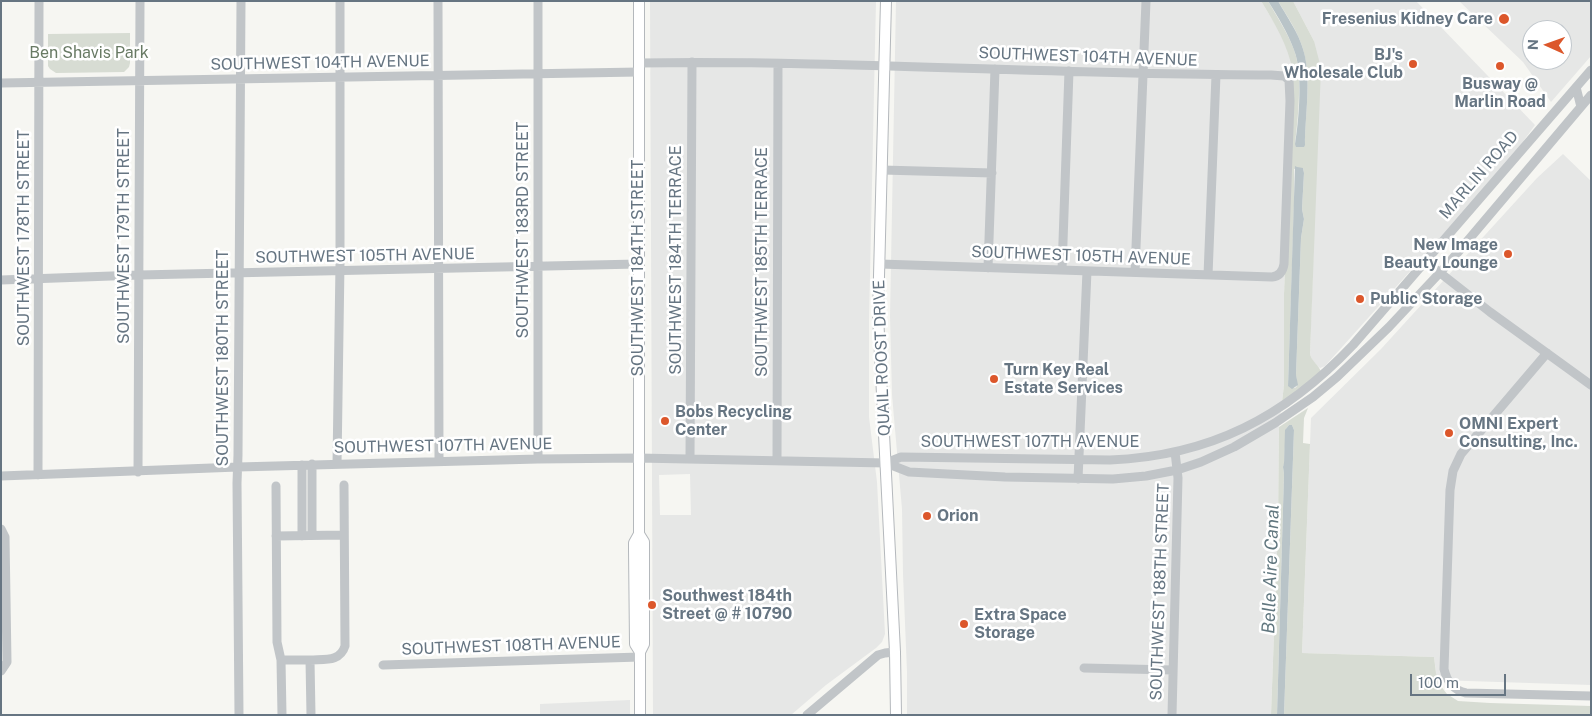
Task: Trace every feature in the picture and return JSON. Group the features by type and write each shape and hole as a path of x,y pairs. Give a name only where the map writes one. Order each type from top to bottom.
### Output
{"main road":[{"name":"SOUTHWEST 184TH STREET","path":"639,1 639,534 634,543 634,592 635,644 640,654 640,715"},
{"name":"QUAIL ROOST DRIVE","path":"886,1 879,325 895,652 896,715"}],"street":[{"name":"SOUTHWEST 178TH STREET","path":"38,475 40,1"},
{"name":"SOUTHWEST 179TH STREET","path":"138,472 140,1"},
{"name":"SOUTHWEST 180TH STREET","path":"239,715 238,466 241,1"},
{"path":"336,464 341,78 340,1"},
{"path":"438,1 438,461"},
{"name":"SOUTHWEST 183RD STREET","path":"538,1 538,459"},
{"path":"1135,272 1146,1"},
{"name":"SOUTHWEST 104TH AVENUE","path":"1,83 538,74 692,62 1286,77 1289,80 1290,94 1284,264 1280,274"},
{"name":"SOUTHWEST 184TH TERRACE","path":"690,459 692,62"},
{"name":"SOUTHWEST 185TH TERRACE","path":"777,461 778,64"},
{"path":"988,268 995,69"},
{"name":"MARLIN ROAD","path":"1175,452 1230,435 1265,417 1302,392 1334,365 1591,70"},
{"path":"1062,270 1069,72"},
{"path":"1208,274 1216,75"},
{"path":"1576,87 1580,107"},
{"name":"MARLIN ROAD","path":"1177,470 1202,462 1234,447 1275,423 1313,397 1336,377 1389,327 1440,273 1591,95"},
{"path":"1510,163 1523,173"},
{"path":"882,170 992,173"},
{"path":"1489,187 1502,198"},
{"path":"1425,261 1490,312 1591,385"},
{"name":"SOUTHWEST 105TH AVENUE","path":"1,280 139,275 638,264"},
{"name":"SOUTHWEST 105TH AVENUE","path":"880,264 1272,277 1280,274"},
{"path":"1078,479 1087,270"},
{"path":"1547,353 1464,450 1453,471 1450,490 1445,675 1451,685 1457,690 1466,693 1591,696"},
{"name":"SOUTHWEST 107TH AVENUE","path":"886,463 902,457 1080,460 1130,459 1175,452"},
{"name":"SOUTHWEST 188TH STREET","path":"1172,715 1178,478 1175,452"},
{"path":"988,457 988,476"},
{"name":"SOUTHWEST 107TH AVENUE","path":"1,476 307,464 638,458 886,463 909,472 1078,479 1135,478 1177,470"},
{"path":"307,464 312,536"},
{"path":"302,536 307,464"},
{"path":"281,660 333,659 340,656 345,648 344,485"},
{"path":"276,486 278,646 281,660 282,715"},
{"path":"1,529 5,536 7,662 1,671"},
{"path":"276,536 344,535"},
{"path":"807,715 878,655 895,652"},
{"name":"SOUTHWEST 108TH AVENUE","path":"383,665 640,654"},
{"path":"310,660 311,715"},
{"path":"1084,668 1173,670"}],"shaded area":[{"path":"650,1 876,1 869,321 869,417 877,482 885,634 882,642 876,648 826,685 791,715 653,715","holes":["690,474 691,515 660,515 659,475"]},
{"path":"896,1 1261,1 1280,32 1290,55 1293,72 1284,294 1284,385 1279,427 1278,526 1271,715 907,715 902,509 892,395 890,316"},
{"path":"1268,1 1278,1 1298,37 1306,60 1307,96 1304,147 1296,147 1295,144 1299,96 1297,59 1286,31"},
{"path":"1293,1 1416,1 1535,125 1509,161 1325,366 1320,368 1313,362 1310,354 1314,233 1314,41"},
{"path":"1459,1 1591,1 1591,56 1551,102 1529,70 1572,70 1572,20 1522,20 1522,61"},
{"path":"1563,154 1591,181 1591,685 1437,680 1434,657 1302,653 1311,418 1381,349 1537,178"},
{"path":"1295,166 1303,168 1304,173 1302,209 1304,219 1301,238 1296,375 1298,385 1292,389 1288,386"},
{"path":"1289,425 1292,425 1294,430 1284,715 1277,715 1283,467 1285,430"},
{"path":"630,700 630,715 540,715 540,704"}],"green space":[{"path":"1261,1 1268,1 1289,37 1297,60 1299,96 1295,144 1305,145 1306,60 1301,43 1292,24 1278,1 1293,1 1314,41 1321,68 1310,354 1321,372 1282,402 1284,385 1284,294 1293,72 1291,62 1276,26","holes":["1303,168 1302,209 1304,219 1301,238 1297,386 1295,388 1288,385 1294,169"]},
{"name":"Ben Shavis Park","path":"130,33 130,63 124,72 56,73 48,66 48,34"},
{"path":"1308,408 1304,418 1303,443 1310,444 1302,653 1434,657 1440,685 1447,694 1458,701 1591,706 1591,715 1284,715 1294,430 1292,425 1289,425 1286,429 1283,467 1277,715 1271,715 1278,526 1279,427"}],"place":[{"name":"Fresenius Kidney Care","path":"1504,19"},
{"name":"BJ's Wholesale Club","path":"1413,64"},
{"name":"Busway @ Marlin Road","path":"1500,66"},
{"name":"New Image Beauty Lounge","path":"1508,254"},
{"name":"Public Storage","path":"1360,299"},
{"name":"Turn Key Real Estate Services","path":"994,379"},
{"name":"Bobs Recycling Center","path":"665,421"},
{"name":"OMNI Expert Consulting, Inc.","path":"1449,433"},
{"name":"Orion","path":"927,516"},
{"name":"Southwest 184th Street @ # 10790","path":"652,605"},
{"name":"Extra Space Storage","path":"964,624"}],"water label":[{"name":"Belle Aire Canal","path":"1271,569"}]}
